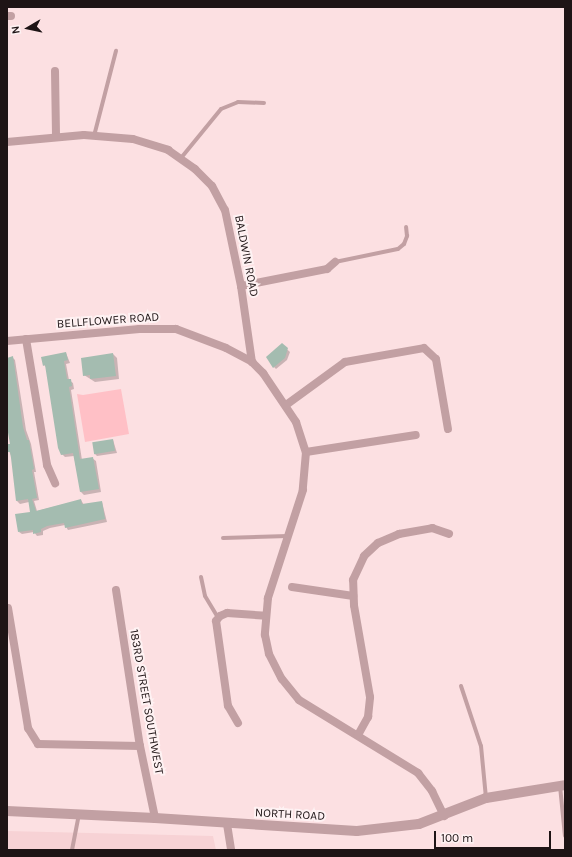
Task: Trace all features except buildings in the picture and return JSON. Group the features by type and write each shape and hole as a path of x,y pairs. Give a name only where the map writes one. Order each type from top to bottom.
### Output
{"street":[{"path":"54,71 56,136"},
{"name":"BALDWIN ROAD","path":"7,142 56,136 94,136 147,142 181,158 212,186 223,205 232,234 252,362"},
{"path":"241,286 327,269 336,262"},
{"name":"BELLFLOWER ROAD","path":"7,341 170,328 204,338 252,362"},
{"path":"26,339 47,465 55,483"},
{"path":"286,405 345,362 424,348 436,359 448,429"},
{"path":"252,362 263,373 286,405 296,422 306,452 303,490 268,598 265,635 269,654 282,679 299,700 418,773 432,791 444,816"},
{"path":"306,452 416,435"},
{"path":"358,735 368,717 370,697 353,596 353,580 364,556 378,543 399,534 432,528 449,534"},
{"path":"292,587 353,596"},
{"name":"183RD STREET SOUTHWEST","path":"116,590 140,746 155,818"},
{"path":"8,608 28,728 38,744 140,746"},
{"path":"238,723 228,706 215,628 218,618 228,614 266,616"},
{"name":"NORTH ROAD","path":"7,812 155,818 227,824 357,831 390,829 444,816 486,798 562,785"},
{"path":"227,824 230,850"}],"lane":[{"path":"94,136 116,51"},
{"path":"181,158 221,108 238,102 264,103"},
{"path":"336,262 398,249 404,244 407,236 406,227"},
{"path":"223,538 288,536"},
{"path":"201,577 205,596 218,618"},
{"path":"460,686 481,746 486,798"},
{"path":"562,785 565,836"},
{"path":"72,850 79,814"}],"shaded area":[{"path":"121,389 129,434 85,442 77,394 83,395"},
{"path":"7,831 213,836 216,850 7,850"}]}
